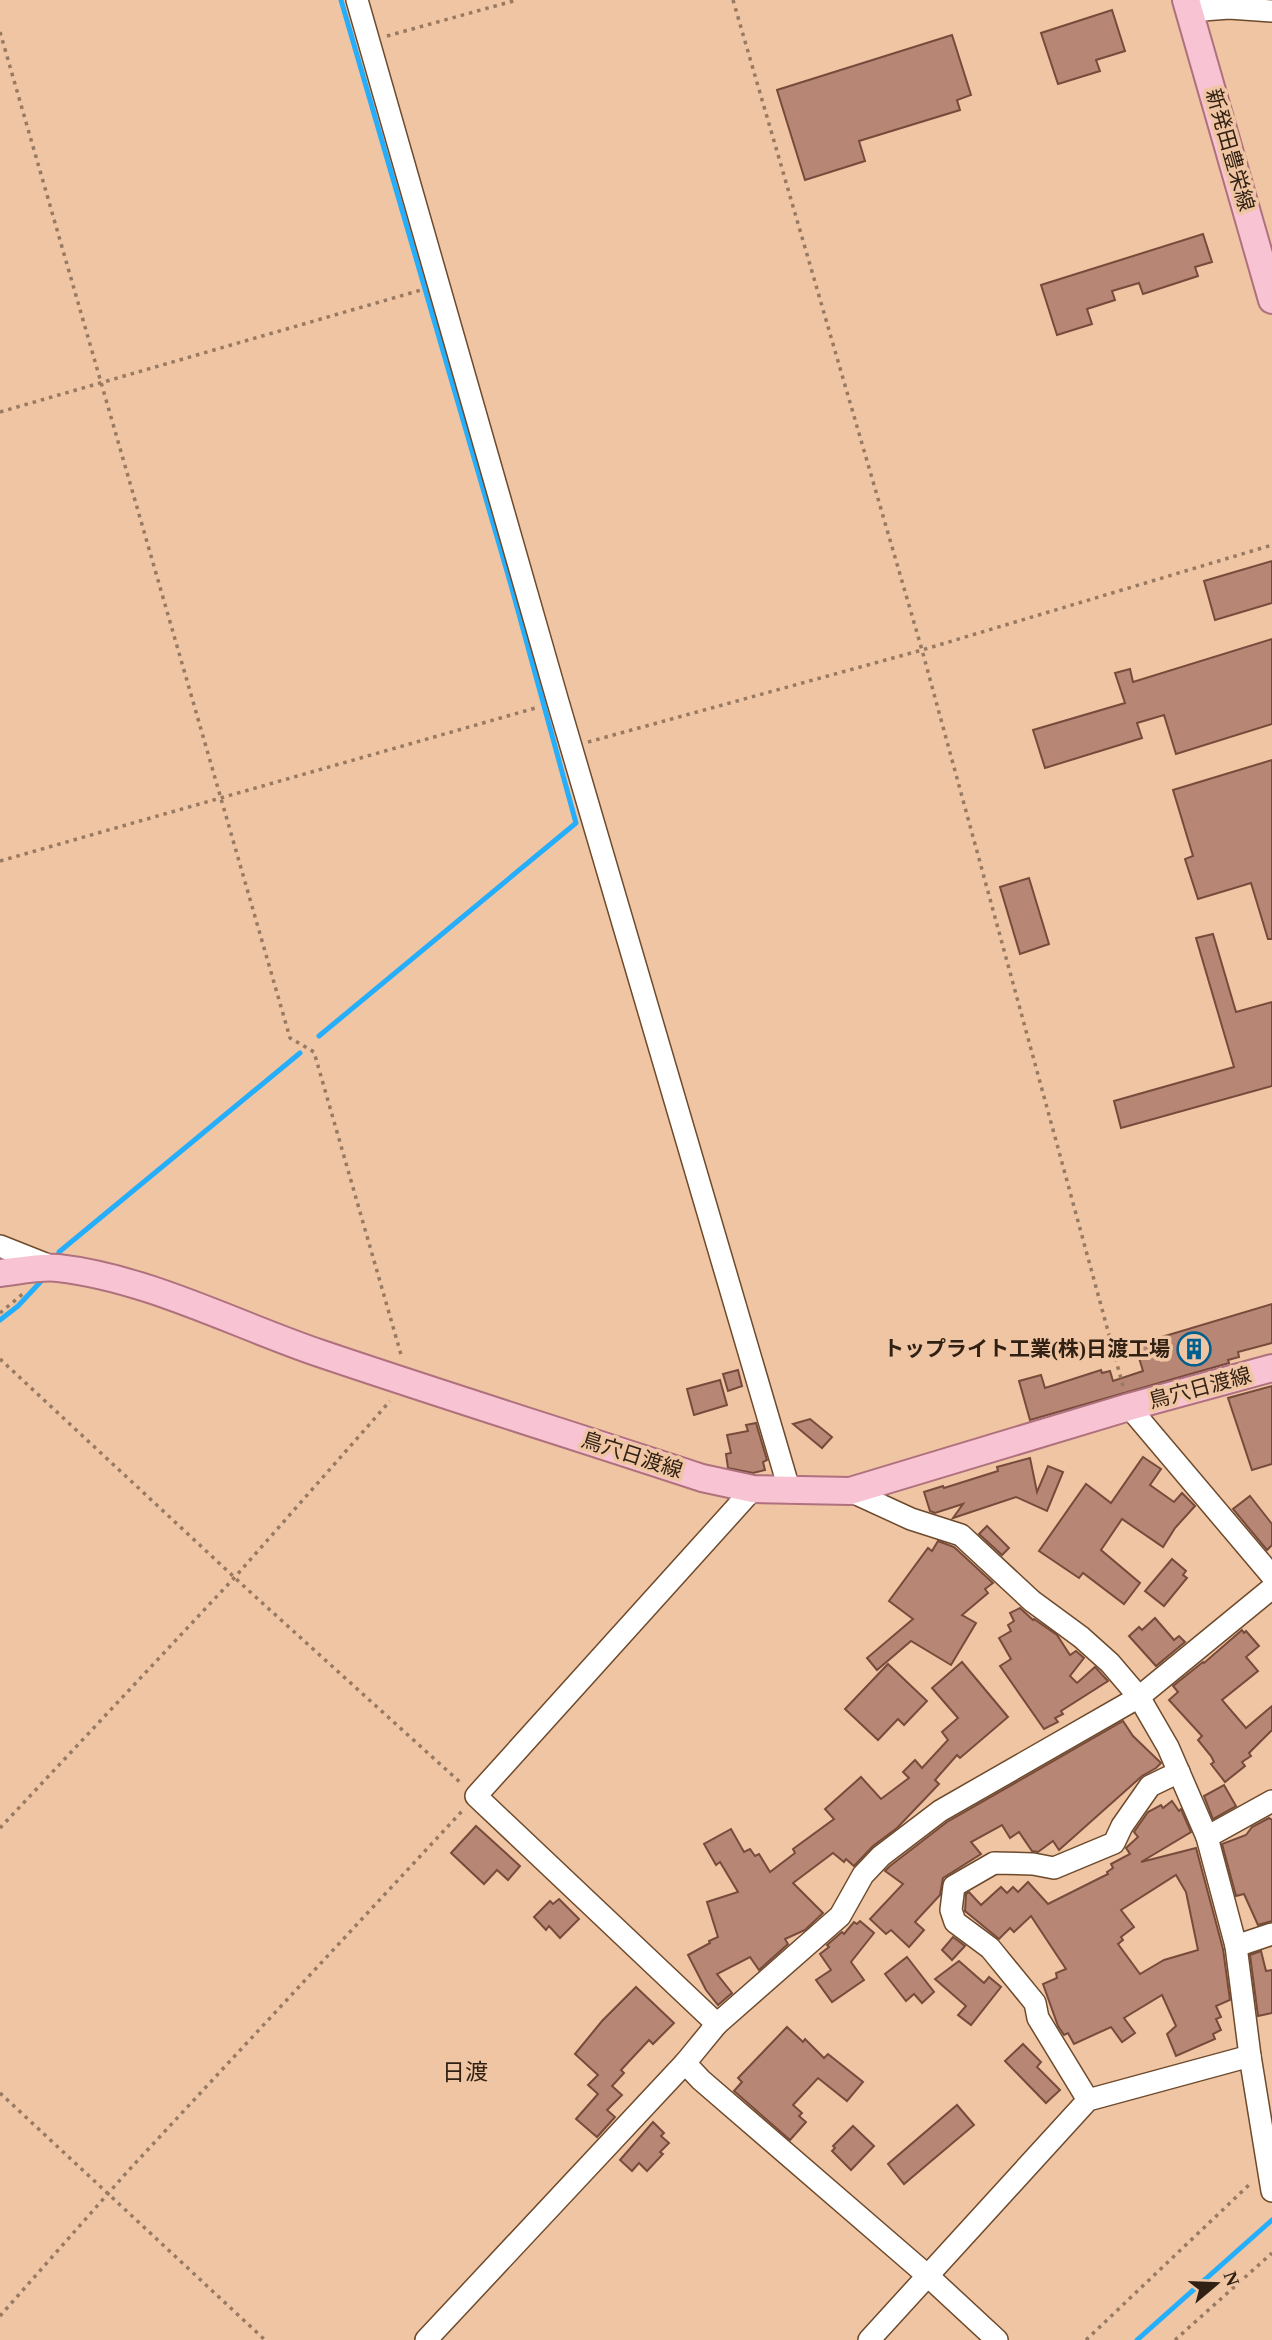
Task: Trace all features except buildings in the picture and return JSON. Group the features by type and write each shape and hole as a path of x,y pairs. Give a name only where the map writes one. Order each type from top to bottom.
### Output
{"main road":[{"name":"新発田豊栄線","path":"1188,6 1272,300"},
{"name":"鳥穴日渡線","path":"0,1273 55,1267 106,1276 155,1291 271,1336 702,1478 753,1489 790,1492 850,1491 1129,1407 1272,1368"}],"street":[{"path":"357,0 558,702 790,1492"},
{"path":"1188,6 1228,4 1272,11"},
{"path":"0,1246 55,1267"},
{"path":"1129,1407 1272,1576"},
{"path":"717,2024 476,1796 753,1489"},
{"path":"850,1491 911,1519 961,1535 1032,1601 1110,1663 1139,1697 1168,1747 1207,1837 1237,1946 1250,2056 1272,2191"},
{"path":"426,2340 685,2063 717,2024 840,1916 863,1875 881,1856 940,1811 1139,1697 1272,1588"},
{"path":"1088,2100 1038,2018 1035,2003 990,1948 955,1922 951,1910 954,1886 994,1863 1033,1864 1054,1868 1114,1843 1122,1826 1150,1786 1179,1772"},
{"path":"1207,1837 1272,1801"},
{"path":"1237,1946 1272,1934"},
{"path":"869,2340 1088,2100 1250,2056"},
{"path":"685,2063 997,2340"}],"path":[{"path":"368,41 517,0"},
{"path":"733,0 922,650 1129,1407"},
{"path":"0,32 290,1038 314,1052 401,1351 407,1381 235,1577 0,1828"},
{"path":"0,412 440,285"},
{"path":"572,747 922,650 1272,545"},
{"path":"0,861 558,702"},
{"path":"0,1359 476,1796 0,2316"},
{"path":"0,2094 265,2340"},
{"path":"1086,2340 1268,2166"},
{"path":"1175,2340 1272,2253"}],"waterway":[{"path":"319,1036 576,823 511,585 341,0"},
{"path":"57,1261 59,1252 300,1053"},
{"path":"0,1320 18,1306 45,1277"},
{"path":"1137,2340 1272,2220"}],"place":[{"name":"トップライト工業(株)日渡工場","path":"1194,1349"}],"district":[{"name":"日渡","path":"465,2072"}]}
